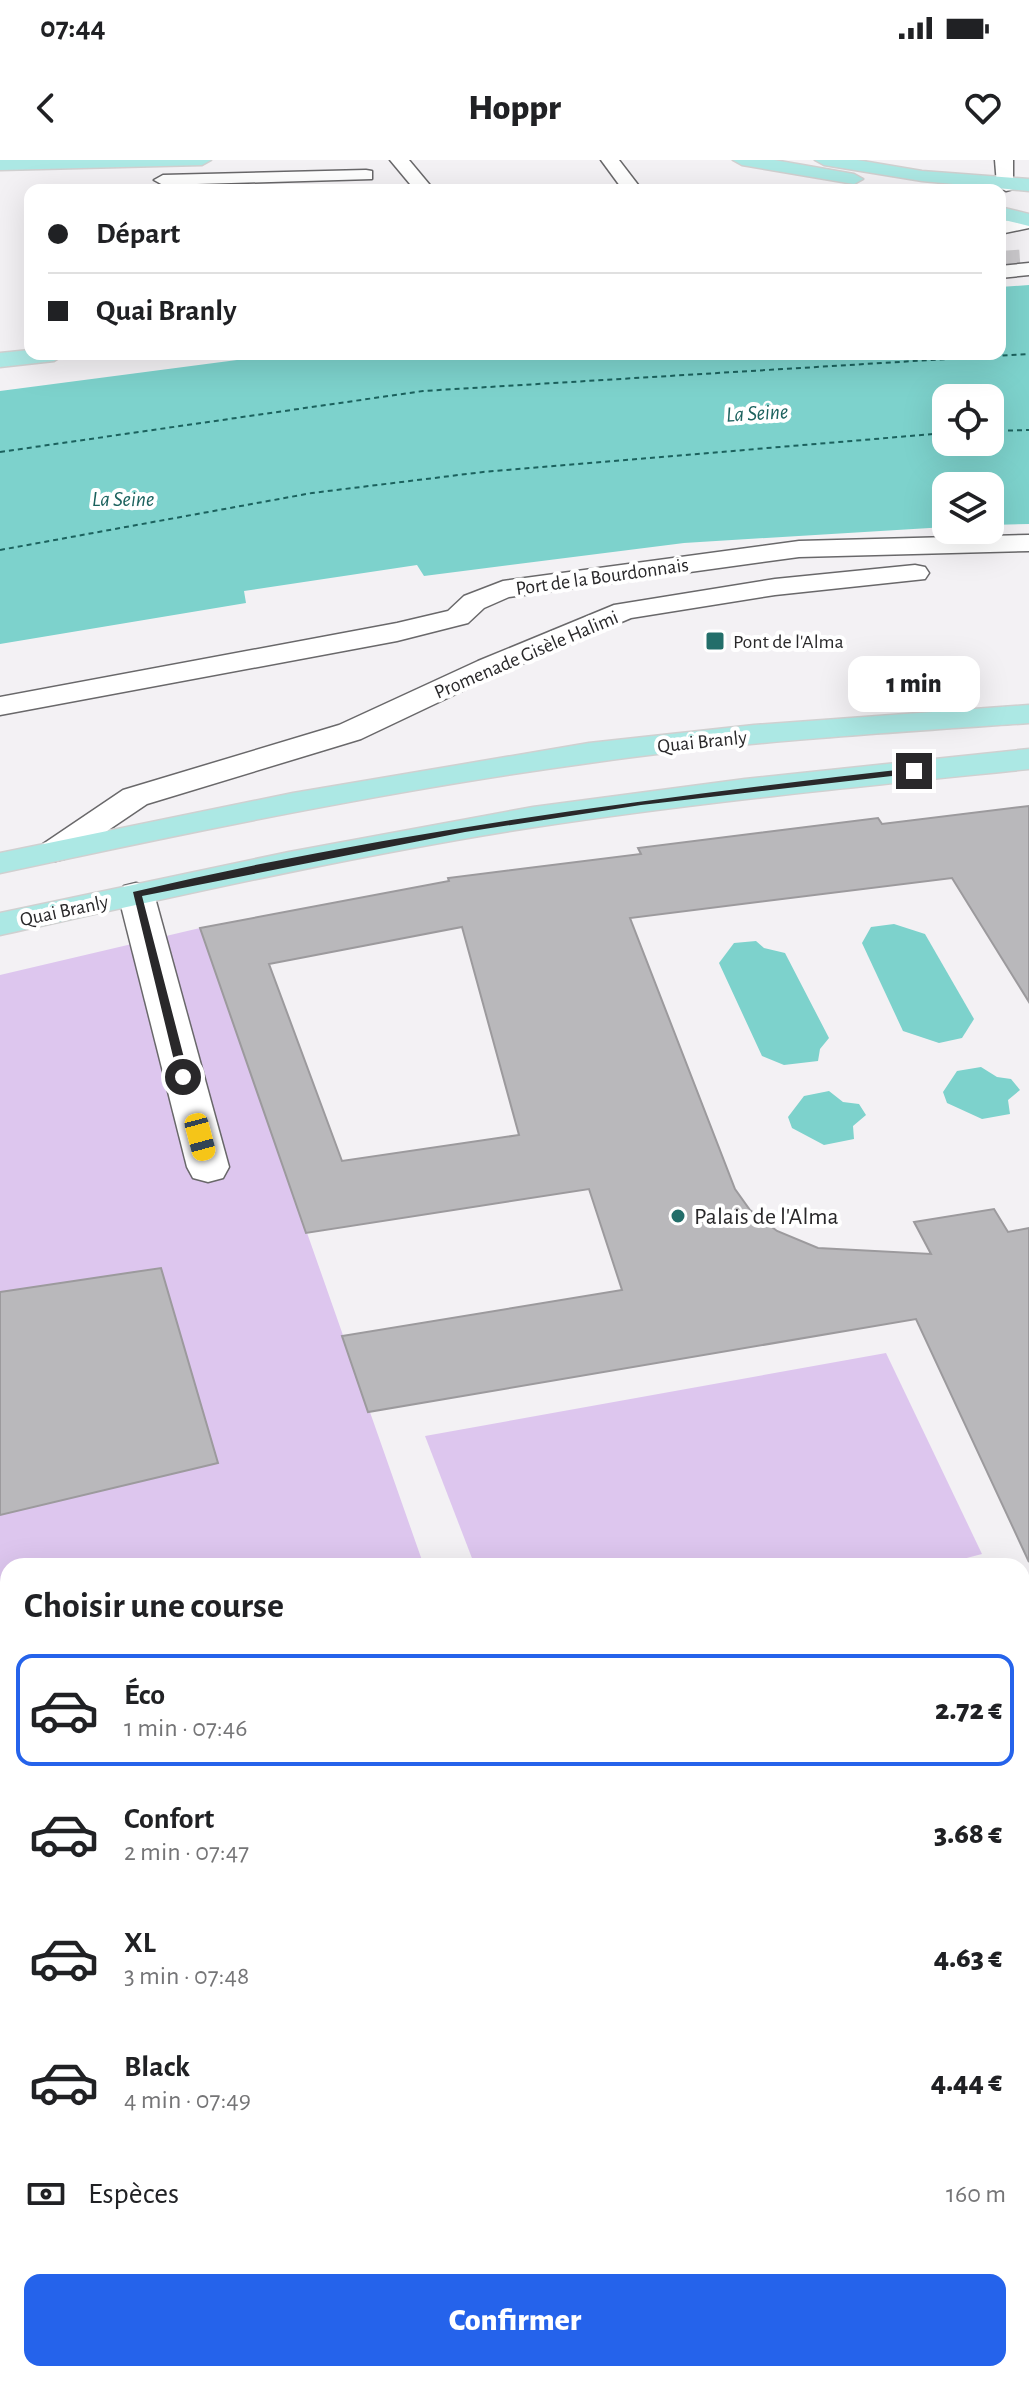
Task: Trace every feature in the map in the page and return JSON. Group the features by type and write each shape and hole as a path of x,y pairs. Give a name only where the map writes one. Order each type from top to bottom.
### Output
{"main road":[{"path":"0,165 202,160"},
{"path":"742,160 875,184"},
{"path":"824,160 997,184"},
{"path":"1006,185 1029,185"},
{"path":"1006,185 1029,219"},
{"path":"1006,214 1029,219"},
{"path":"0,346 24,343"},
{"path":"0,360 24,357"},
{"name":"Quai Branly","path":"0,863 314,798 589,753 863,725 1029,714"},
{"name":"Quai Branly","path":"0,924 465,829 597,809 1029,759"}],"street":[{"path":"399,160 420,184"},
{"path":"610,160 628,184"},
{"path":"1004,160 1006,184"},
{"path":"190,184 366,175"},
{"path":"1006,226 1029,219"},
{"path":"1006,271 1029,269"},
{"name":"Port de la Bourdonnais","path":"0,706 397,632 458,617 474,602 503,589 799,549 1029,543"},
{"name":"Promenade Gisèle Halimi","path":"55,851 135,797 350,732 489,667 624,611 775,587 1029,561"},
{"path":"136,894 208,1167"}],"shaded area":[{"path":"200,928 421,1558 0,1558 0,1515 218,1462 161,1268 0,1293 0,975"},
{"path":"886,1353 982,1554 967,1558 472,1558 425,1436"}],"water":[{"name":"La Seine","path":"1029,285 1029,524 1004,525 1004,472 932,472 932,528 684,543 424,576 417,565 244,591 246,603 0,644 0,391 237,360 1006,360 1006,287"},
{"path":"894,924 925,934 974,1019 962,1038 939,1043 903,1031 862,943 871,927"},
{"path":"756,941 764,948 785,953 829,1038 820,1049 818,1061 784,1065 762,1056 719,963 734,943"},
{"path":"981,1067 997,1077 1011,1079 1020,1090 1008,1100 1010,1114 982,1119 947,1103 943,1092 957,1071"},
{"path":"829,1091 843,1102 859,1104 866,1115 853,1126 854,1139 824,1145 792,1128 788,1117 804,1096"}],"building":[{"name":"Palais de l'Alma","path":"1029,806 1029,1002 952,878 630,918 735,1189 750,1210 777,1231 818,1248 931,1254 914,1222 994,1209 1008,1232 1029,1228 1029,1558 916,1319 368,1412 342,1336 622,1290 589,1189 306,1233 200,928 449,881 448,878 641,854 638,848 878,818 882,824","holes":["462,927 519,1135 342,1161 269,964"]},
{"path":"161,1268 218,1463 0,1515 0,1292"}],"ferry route":[{"path":"1006,355 1029,354"},
{"path":"0,452 423,391 931,360"},
{"path":"1004,431 1029,430"},
{"path":"0,550 312,493 483,472 932,434"}],"tunnel":[{"path":"1006,261 1029,259"}],"place":[{"name":"Pont de l'Alma","path":"715,641"},
{"name":"Palais de l'Alma","path":"678,1216"}],"route":[{"path":"183,1077 136,894 465,829 641,802 914,771"}]}
